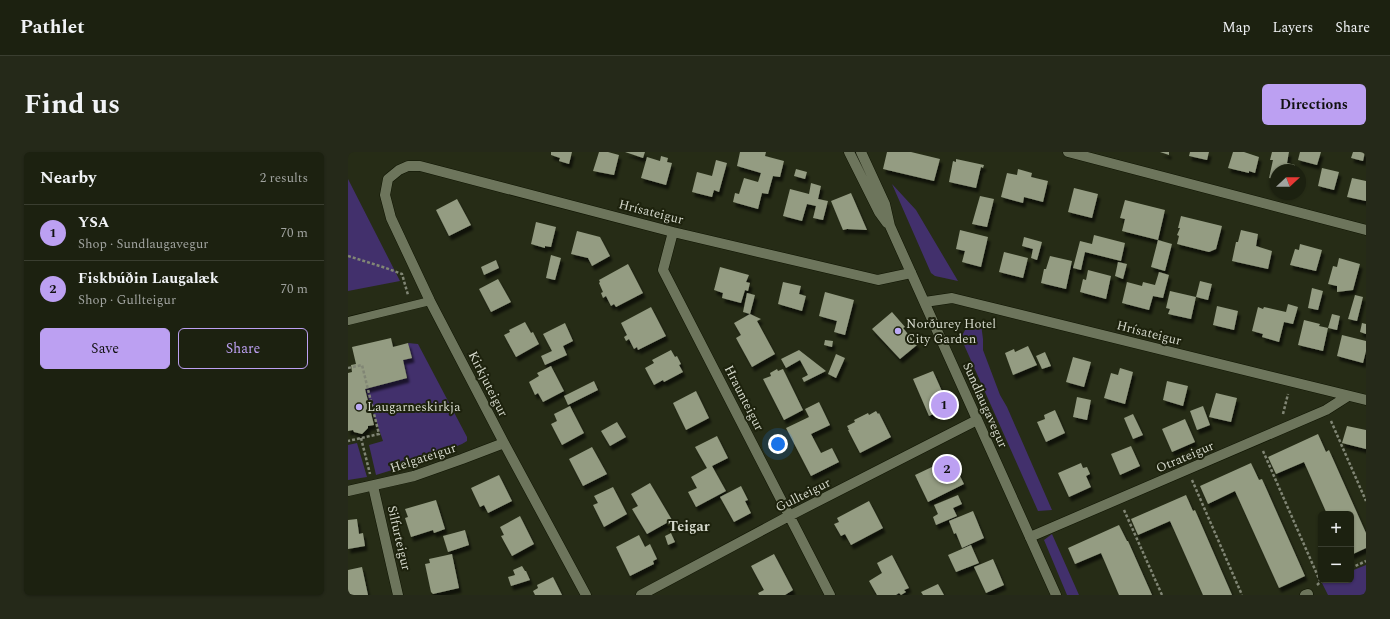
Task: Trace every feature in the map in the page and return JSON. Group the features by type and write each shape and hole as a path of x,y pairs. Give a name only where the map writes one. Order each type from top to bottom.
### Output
{"street":[{"name":"Sundlaugavegur","path":"849,152 879,212 890,226"},
{"name":"Sundlaugavegur","path":"862,152 885,204 890,226 1056,595"},
{"path":"1068,152 1366,230"},
{"name":"Hrísateigur","path":"388,179 399,170 408,166 420,166 673,232 878,280 911,273"},
{"name":"Kirkjuteigur","path":"388,179 384,195 391,218 430,301 586,595"},
{"name":"Hraunteigur","path":"673,232 663,270 830,595"},
{"name":"Hrísateigur","path":"925,302 952,298 1366,400"},
{"name":"Otrateigur","path":"1030,538 1326,410 1348,396"},
{"name":"Gullteigur","path":"641,595 790,516 978,420"},
{"name":"Helgateigur","path":"348,491 414,476 504,443"},
{"name":"Silfurteigur","path":"373,486 398,595"}],"lane":[{"path":"348,320 430,301"}],"path":[{"path":"348,256 402,274 410,305"},
{"path":"348,368 362,365 379,434 348,441"},
{"path":"1279,430 1291,382"},
{"path":"1326,410 1366,501"},
{"path":"361,438 373,486"},
{"path":"1257,440 1318,577"},
{"path":"1187,470 1242,595"},
{"path":"1119,499 1162,595"},
{"path":"1354,567 1366,561"}],"shaded area":[{"path":"348,179 400,281 348,291"},
{"path":"892,184 916,210 958,281 935,276 931,273"},
{"path":"968,324 981,324 983,350 1000,395 1007,407 1052,510 1038,511 961,338"},
{"path":"408,343 418,344 467,437 467,441 418,462 376,475 369,445 383,441 365,389 407,378 403,360 412,358"},
{"path":"357,443 367,477 348,480 348,445"},
{"path":"1052,534 1079,595 1067,595 1044,540"},
{"path":"1366,565 1366,595 1328,595 1322,583 1354,583 1354,570"}],"building":[{"path":"551,152 572,152 569,164 559,161 560,158 551,155"},
{"path":"599,152 608,152 619,155 614,175 593,171"},
{"path":"625,152 645,152 643,158"},
{"path":"740,152 766,152 765,156 784,161 780,177 773,176 768,194 762,193 758,209 733,202 735,193 739,194 744,178 758,182 761,173 737,166"},
{"path":"887,152 911,152 940,159 934,181 883,169"},
{"path":"1160,152 1169,152 1169,155"},
{"path":"1190,152 1209,152 1207,160 1189,156"},
{"path":"1233,152 1244,152 1259,157 1255,173 1228,168"},
{"path":"1272,152 1289,152 1287,163 1291,164 1272,164 1273,160 1270,160"},
{"path":"1300,152 1321,152 1317,165 1298,160"},
{"path":"1353,152 1365,152 1363,161 1351,158"},
{"path":"661,156 668,158 667,162 672,163 666,185 641,178 647,157 660,161"},
{"path":"956,159 984,165 983,168 981,167 976,188 949,182 953,161 956,162"},
{"path":"716,160 727,163 719,192 714,190 712,197 692,192 697,172 712,176"},
{"path":"1322,168 1339,172 1334,190 1318,186"},
{"path":"796,169 807,172 805,179 794,176"},
{"path":"1018,169 1032,173 1031,177 1048,181 1043,202 1024,197 1023,203 1001,197 1007,173 1017,175"},
{"path":"1352,178 1366,181 1366,201 1347,197"},
{"path":"811,183 821,186 818,199 828,201 823,220 813,218 816,206 807,204 802,221 783,216 790,189 809,194"},
{"path":"1074,188 1098,194 1092,218 1068,212"},
{"path":"851,193 867,230 843,230 831,201"},
{"path":"980,196 994,199 987,227 972,224"},
{"path":"457,199 471,225 449,236 436,210"},
{"path":"1125,200 1165,210 1158,240 1122,231 1125,219 1120,218"},
{"path":"1181,216 1222,226 1216,249 1209,252 1177,244 1179,236 1177,235 1180,228 1178,228"},
{"path":"536,222 556,227 551,247 545,246 545,248 531,244"},
{"path":"960,230 988,237 981,267 962,262 965,251 956,249"},
{"path":"1241,230 1258,234 1256,246 1272,251 1268,269 1232,261 1236,242 1238,242"},
{"path":"577,231 600,237 610,256 592,266 588,258 571,254"},
{"path":"1094,235 1125,243 1121,261 1085,252 1081,270 1073,268 1080,241 1092,244"},
{"path":"1024,237 1042,242 1037,260 1031,258 1033,249 1022,246"},
{"path":"1158,240 1172,244 1165,271 1151,267"},
{"path":"1300,244 1322,250 1316,271 1290,265 1295,249 1299,250"},
{"path":"1004,252 1028,258 1023,278 999,272"},
{"path":"551,255 561,258 555,280 546,278"},
{"path":"1050,256 1072,261 1066,289 1041,283 1044,269 1046,269"},
{"path":"1339,258 1360,264 1353,290 1337,292 1337,286 1328,284 1333,266 1337,267"},
{"path":"496,260 499,268 484,275 481,267"},
{"path":"1118,262 1127,264 1123,279 1115,276"},
{"path":"628,264 643,293 616,307 614,304 611,306 606,296 603,298 601,293 603,292 599,280"},
{"path":"720,267 749,275 746,282 750,283 748,291 745,290 741,303 722,298 723,293 714,290"},
{"path":"1088,270 1111,276 1106,299 1080,292 1083,279 1086,280"},
{"path":"1159,272 1169,275 1163,298 1153,296 1149,310 1122,303 1127,282 1142,286 1143,282 1155,285"},
{"path":"498,279 511,302 491,312 479,289"},
{"path":"1200,281 1212,284 1208,300 1196,297"},
{"path":"783,282 801,286 799,294 806,296 802,311 778,304"},
{"path":"1312,288 1323,291 1318,310 1308,308"},
{"path":"1170,291 1196,297 1191,319 1168,314 1170,309 1166,308"},
{"path":"825,292 854,300 845,335 834,332 837,321 819,316"},
{"path":"747,293 755,295 750,314 743,312"},
{"path":"1355,295 1363,297 1357,321 1348,319"},
{"path":"1288,304 1298,307 1293,324 1284,322 1279,342 1262,337 1263,334 1252,331 1258,307 1286,312"},
{"path":"1217,306 1238,311 1234,330 1213,325"},
{"path":"651,307 666,336 638,350 637,347 634,349 629,339 626,341 624,337 627,335 621,323"},
{"path":"892,312 905,327 903,328 917,345 900,359 872,329"},
{"path":"750,314 761,319 757,321 775,354 752,367 736,338 741,335 734,323"},
{"path":"1332,314 1340,316 1337,330 1328,328"},
{"path":"1304,320 1320,324 1319,326 1328,328 1323,351 1298,345"},
{"path":"525,322 531,333 533,332 539,344 516,357 504,335 510,332 509,330"},
{"path":"565,323 573,341 563,346 567,355 545,365 541,356 552,351 543,334"},
{"path":"1362,323 1366,324 1366,334 1360,332"},
{"path":"1342,335 1366,341 1366,351 1363,363 1337,356"},
{"path":"391,338 393,347 408,343 412,358 403,360 407,378 365,389 374,425 368,426 362,434 354,432 353,430 348,431 348,373 352,372 351,365 356,364 352,347"},
{"path":"825,340 833,341 832,347 824,345"},
{"path":"1028,346 1037,365 1013,375 1005,353 1014,349 1015,352"},
{"path":"671,350 675,357 677,356 681,364 679,365 683,372 664,382 663,380 654,385 645,368 654,363 652,360"},
{"path":"799,350 826,371 804,382 802,378 808,375 800,360 786,368 781,359"},
{"path":"1045,352 1051,366 1042,369 1036,356"},
{"path":"836,354 845,358 836,378 828,374"},
{"path":"1073,357 1091,362 1084,387 1066,382"},
{"path":"551,366 564,391 543,402 538,393 535,395 529,382 539,376 537,373"},
{"path":"1120,368 1133,372 1125,404 1104,398 1111,373 1118,375"},
{"path":"777,369 778,371 783,369 803,410 784,420 763,379 771,376 770,373"},
{"path":"933,371 949,407 929,416 913,379"},
{"path":"594,381 598,390 568,405 564,396"},
{"path":"1167,381 1188,386 1183,406 1163,400"},
{"path":"696,391 709,418 686,430 673,403"},
{"path":"1216,393 1237,398 1231,422 1209,417"},
{"path":"1077,397 1091,400 1087,420 1073,417"},
{"path":"819,402 830,425 811,434 821,453 832,448 839,462 811,476 786,428 809,417 805,409"},
{"path":"570,406 584,433 562,445 551,424 557,421 554,414"},
{"path":"1203,406 1210,425 1197,430 1190,411"},
{"path":"1055,410 1065,433 1046,442 1037,422 1045,419 1044,415"},
{"path":"876,411 878,414 879,413 891,437 860,453 847,426 855,422 854,420"},
{"path":"1133,414 1143,435 1133,439 1124,418"},
{"path":"1185,419 1195,442 1172,452 1162,429"},
{"path":"617,422 626,437 610,446 601,431"},
{"path":"1347,426 1366,430 1366,449 1342,443"},
{"path":"1318,434 1326,452 1329,450 1366,533 1366,548 1354,554 1354,511 1326,511 1304,462 1276,474 1268,457"},
{"path":"717,436 728,458 712,466 726,491 696,507 688,492 697,488 691,477 707,468 695,447"},
{"path":"1131,446 1140,466 1120,475 1111,454"},
{"path":"592,447 607,474 583,486 569,459"},
{"path":"951,458 964,484 928,502 915,475"},
{"path":"1081,463 1083,468 1087,467 1090,474 1086,476 1091,487 1069,497 1058,473"},
{"path":"1251,463 1259,480 1262,479 1305,576 1279,588 1235,491 1208,504 1200,486"},
{"path":"499,475 512,501 488,513 484,505 480,507 471,488"},
{"path":"650,483 672,520 647,534 632,509 638,506 631,494"},
{"path":"741,486 748,500 745,501 751,513 734,522 720,497"},
{"path":"613,487 627,514 604,527 593,505 598,503 594,496"},
{"path":"958,495 962,504 953,508 957,516 936,525 933,517 938,514 934,505"},
{"path":"1186,495 1193,511 1195,510 1232,595 1203,595 1170,521 1138,535 1131,519"},
{"path":"436,500 445,529 434,533 433,530 411,537 405,518 408,517 405,509"},
{"path":"869,501 883,528 851,545 845,534 841,536 834,524 839,522 837,518"},
{"path":"973,511 984,538 962,548 949,521"},
{"path":"520,516 534,544 512,556 501,536 504,535 500,527"},
{"path":"357,519 359,534 363,533 365,546 348,549 348,520"},
{"path":"1119,525 1128,541 1152,595 1119,595 1101,553 1075,564 1068,548"},
{"path":"465,530 469,545 448,552 443,536"},
{"path":"671,533 675,542 668,545 665,536"},
{"path":"639,535 645,547 650,544 657,559 653,561 654,564 630,576 616,547"},
{"path":"971,545 979,563 956,572 948,555"},
{"path":"452,554 459,588 433,594 431,592 425,564 430,563 429,559"},
{"path":"774,554 793,590 785,595 759,595 758,593 764,590 751,566"},
{"path":"892,555 909,588 904,590 906,592 901,595 899,593 896,595 877,595 869,581 882,573 877,563"},
{"path":"993,559 1004,585 986,593 974,567"},
{"path":"522,566 530,580 511,586 508,577 515,575 513,570"},
{"path":"362,567 368,595 348,595 348,570"},
{"path":"553,577 562,595 535,595 533,591 538,588 537,585"},
{"path":"938,584 944,595 923,595 921,592"}],"place":[{"name":"Norðurey Hotel City Garden","path":"898,331"},
{"name":"YSA","path":"944,405"},
{"name":"Laugarneskirkja","path":"359,407"},
{"name":"Fiskbúðin Laugalæk","path":"947,469"}],"district":[{"name":"Teigar","path":"689,526"}]}
